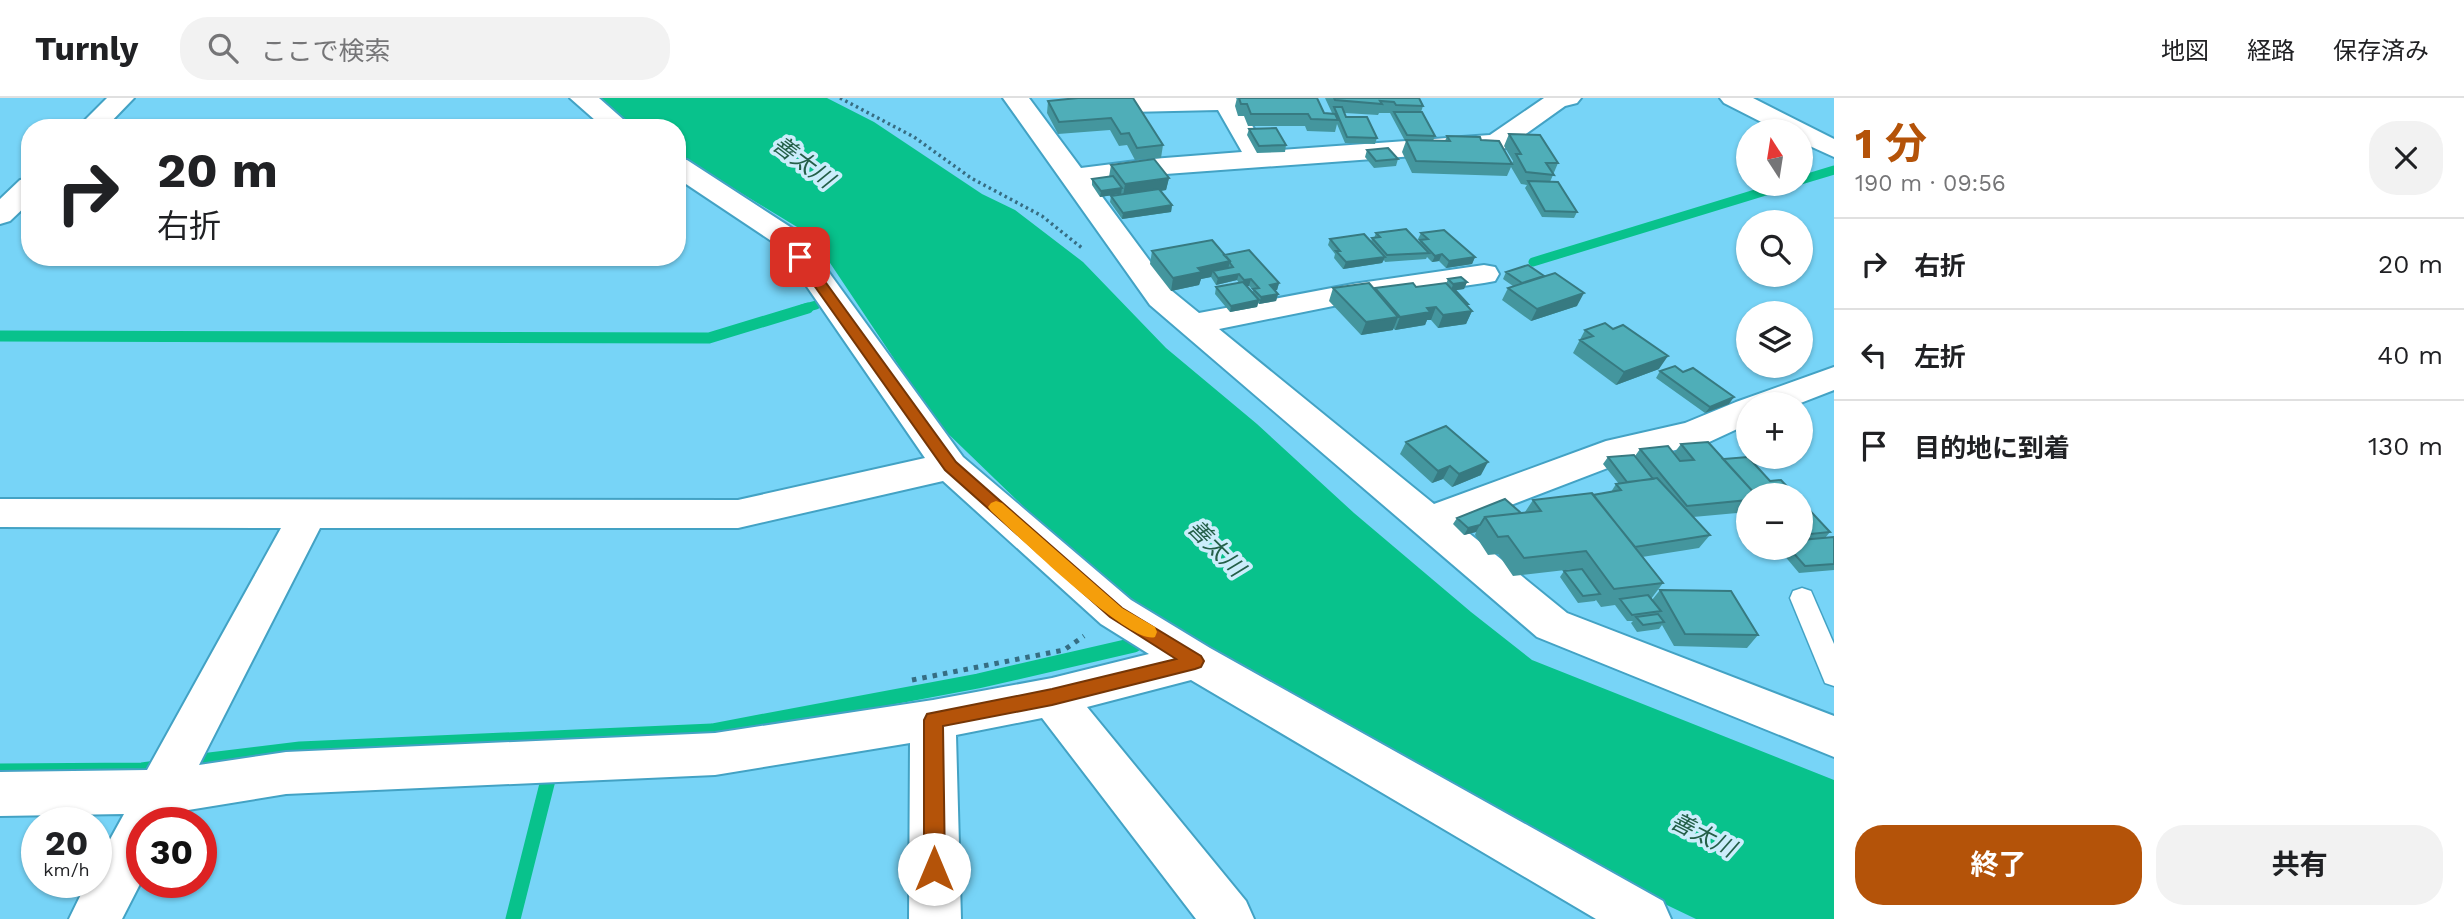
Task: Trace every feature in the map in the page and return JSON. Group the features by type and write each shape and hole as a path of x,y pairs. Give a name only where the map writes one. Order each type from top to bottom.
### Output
{"street":[{"path":"99,119 121,98"},
{"path":"583,98 609,119"},
{"path":"1075,177 1152,167 1497,142 1556,101 1568,98"},
{"path":"1733,98 1774,119"},
{"path":"1020,102 1057,105 1226,102 1259,159"},
{"path":"1020,102 1161,298 1552,625 1834,737"},
{"path":"1813,138 1834,149"},
{"path":"686,172 790,240 950,466 1151,634 1645,919"},
{"path":"1192,326 1353,293 1484,274"},
{"path":"1796,392 1834,378"},
{"path":"1427,523 1619,450 1694,435 1736,416"},
{"path":"0,513 738,514 950,466"},
{"path":"95,919 308,513"},
{"path":"0,794 160,795 286,772 715,754 933,720 1052,697 1151,634"},
{"path":"1052,697 1227,919"},
{"path":"933,720 935,919"}],"lane":[{"path":"1802,598 1834,676"}],"path":[{"path":"904,681 1151,634"}],"water":[{"name":"善太川","path":"598,98 827,98 874,122 982,194 1015,210 1083,262 1166,348 1257,424 1354,513 1532,660 1834,780 1834,919 1696,919 1625,885 1138,617 937,423 820,248 802,230 686,159 686,119 625,119"}],"building":[{"path":"1133,98 1163,145 1137,148 1129,133 1121,134 1111,118 1059,122 1048,101"},
{"path":"1239,98 1317,98 1324,113 1335,114 1338,120 1311,119 1308,114 1251,114 1247,104 1241,104"},
{"path":"1334,98 1419,98 1423,106 1335,100"},
{"path":"1334,107 1342,107 1346,117 1367,117 1377,138 1347,137"},
{"path":"1394,112 1422,112 1435,136 1407,135"},
{"path":"1276,128 1286,145 1259,146 1249,129"},
{"path":"1509,134 1540,135 1558,163 1546,163 1554,175 1526,172 1516,154 1521,154"},
{"path":"1447,136 1480,137 1481,140 1499,141 1512,164 1416,161 1406,140 1450,141"},
{"path":"1388,148 1398,159 1376,161 1367,150"},
{"path":"1154,159 1169,178 1125,184 1111,165"},
{"path":"1113,176 1122,188 1101,191 1092,179"},
{"path":"1528,181 1558,182 1577,212 1545,211"},
{"path":"1159,189 1172,205 1123,213 1111,196"},
{"path":"1406,229 1429,253 1387,255 1372,238 1380,237 1376,233"},
{"path":"1444,230 1475,257 1449,261 1442,254 1435,256 1420,240 1428,239 1421,233"},
{"path":"1364,234 1385,257 1346,262 1330,239"},
{"path":"1212,240 1230,261 1198,268 1202,272 1173,278 1152,251"},
{"path":"1249,250 1279,283 1270,285 1278,294 1261,297 1253,289 1259,288 1251,279 1244,280 1239,274 1218,278 1213,271 1233,267 1224,255"},
{"path":"1528,265 1544,276 1522,283 1506,272"},
{"path":"1555,273 1584,293 1537,309 1508,288"},
{"path":"1461,277 1467,282 1453,284 1448,279"},
{"path":"1243,282 1259,300 1231,306 1216,287"},
{"path":"1369,283 1398,317 1366,322 1333,288"},
{"path":"1413,283 1416,287 1446,283 1472,311 1443,315 1436,307 1427,308 1430,312 1400,317 1375,288"},
{"path":"1605,323 1613,329 1623,325 1668,356 1624,372 1580,340 1593,336 1585,330"},
{"path":"1675,366 1683,372 1693,368 1734,397 1710,407 1660,371"},
{"path":"1446,426 1488,462 1459,474 1450,466 1438,471 1406,442"},
{"path":"1708,442 1745,483 1736,483 1736,501 1687,506 1640,449 1668,446 1680,461 1694,460 1681,444"},
{"path":"1634,455 1653,479 1627,482 1608,457"},
{"path":"1736,458 1736,469 1759,469 1770,481 1781,480 1784,483 1745,483 1723,459"},
{"path":"1657,478 1710,535 1635,547 1593,495 1621,490 1616,484"},
{"path":"1592,493 1663,583 1614,589 1586,551 1524,558 1508,536 1498,537 1485,517 1541,511 1533,500"},
{"path":"1505,499 1521,513 1485,517 1480,525 1468,528 1457,518"},
{"path":"1813,514 1830,532 1813,534"},
{"path":"1834,537 1834,564 1805,566 1800,560 1813,560 1813,539"},
{"path":"1582,569 1600,594 1583,596 1564,571"},
{"path":"1660,590 1731,591 1758,635 1685,634"},
{"path":"1648,595 1661,611 1632,615 1620,599"},
{"path":"1658,614 1664,622 1643,625 1636,617"}],"waterway":[{"path":"1813,176 1834,170"},
{"path":"1533,262 1749,196"},
{"path":"802,309 816,305"},
{"path":"0,336 709,338 808,308"},
{"path":"185,763 300,749 712,731 978,681 1134,645 1148,635"},
{"path":"0,771 142,770 164,767"},
{"path":"513,919 548,780"}],"slow traffic":[{"path":"996,507 1116,612 1148,632"}],"route":[{"path":"800,257 950,466 1116,612 1195,661 1052,697 933,720 934,869"}]}
